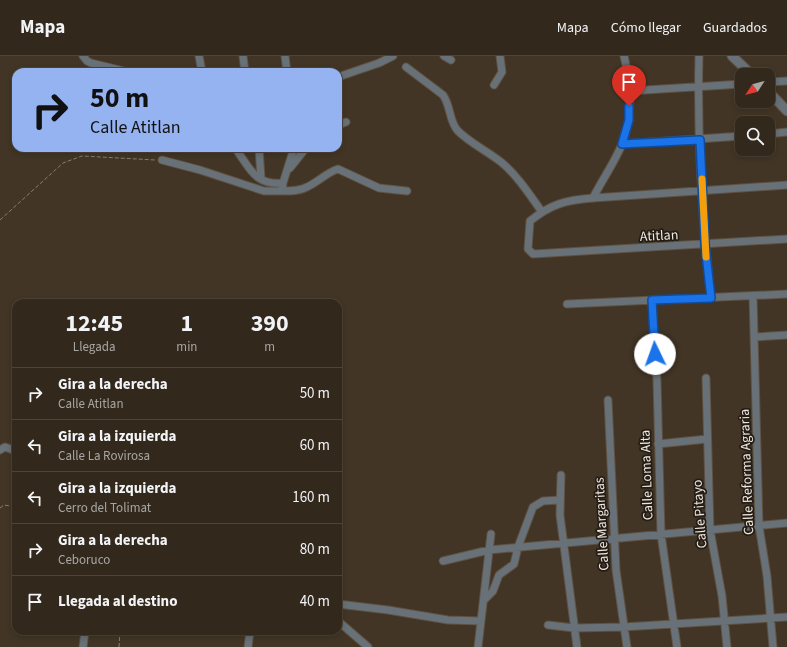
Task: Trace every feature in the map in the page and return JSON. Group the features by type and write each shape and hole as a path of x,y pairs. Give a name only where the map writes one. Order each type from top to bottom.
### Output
{"street":[{"path":"83,56 86,61 112,68"},
{"path":"199,56 201,68"},
{"path":"243,56 244,68"},
{"path":"285,56 286,68"},
{"path":"342,75 379,63 393,56"},
{"path":"444,56 451,60"},
{"path":"494,85 502,72 500,56"},
{"path":"593,198 622,144 629,120 629,91 624,56"},
{"path":"699,56 698,87 705,245 711,298"},
{"path":"732,56 745,68"},
{"path":"406,67 443,95 447,101 452,120 457,131 502,163 524,187 542,212 563,202 593,198 787,185"},
{"path":"775,82 787,81"},
{"path":"629,91 735,84"},
{"path":"775,98 787,111"},
{"path":"342,124 346,122"},
{"path":"775,133 787,132"},
{"path":"622,144 735,137"},
{"path":"237,152 248,169 261,178 267,182 283,183"},
{"path":"259,152 261,178"},
{"path":"282,191 283,183 288,172 293,152"},
{"path":"288,172 303,152"},
{"path":"162,160 200,170 264,191 282,191 307,187 330,172 338,169 379,188 407,191"},
{"name":"Atitlan","path":"542,212 529,225 528,249 533,254 787,239"},
{"path":"567,304 787,294"},
{"name":"Calle Reforma Agraria","path":"753,296 760,526 772,618 773,647"},
{"name":"Calle Loma Alta","path":"652,300 657,381 661,534 664,565 677,647"},
{"path":"755,337 787,335"},
{"name":"Calle Pitayo","path":"706,378 710,530 724,622 726,647"},
{"name":"Calle Margaritas","path":"608,400 616,570 627,647"},
{"path":"658,444 707,439"},
{"path":"0,450 5,447 12,450"},
{"path":"561,475 560,500 563,543 577,647"},
{"path":"484,600 493,591 499,575 514,564 518,547 533,507 542,501 560,500"},
{"path":"443,561 489,550 787,523"},
{"path":"478,647 491,534"},
{"path":"342,604 388,610 448,620 481,621"},
{"path":"548,625 574,628 623,627 787,617"},
{"path":"342,624 368,647"},
{"path":"83,647 84,635"},
{"path":"248,647 250,635"}],"path":[{"path":"0,220 63,163 82,156 162,160"},
{"path":"0,508 4,505 12,506"},
{"path":"119,647 120,635"}],"slow traffic":[{"path":"702,179 706,257"}],"route":[{"path":"629,106 629,120 622,144 700,140 705,245 711,298 652,300 655,354"}]}
